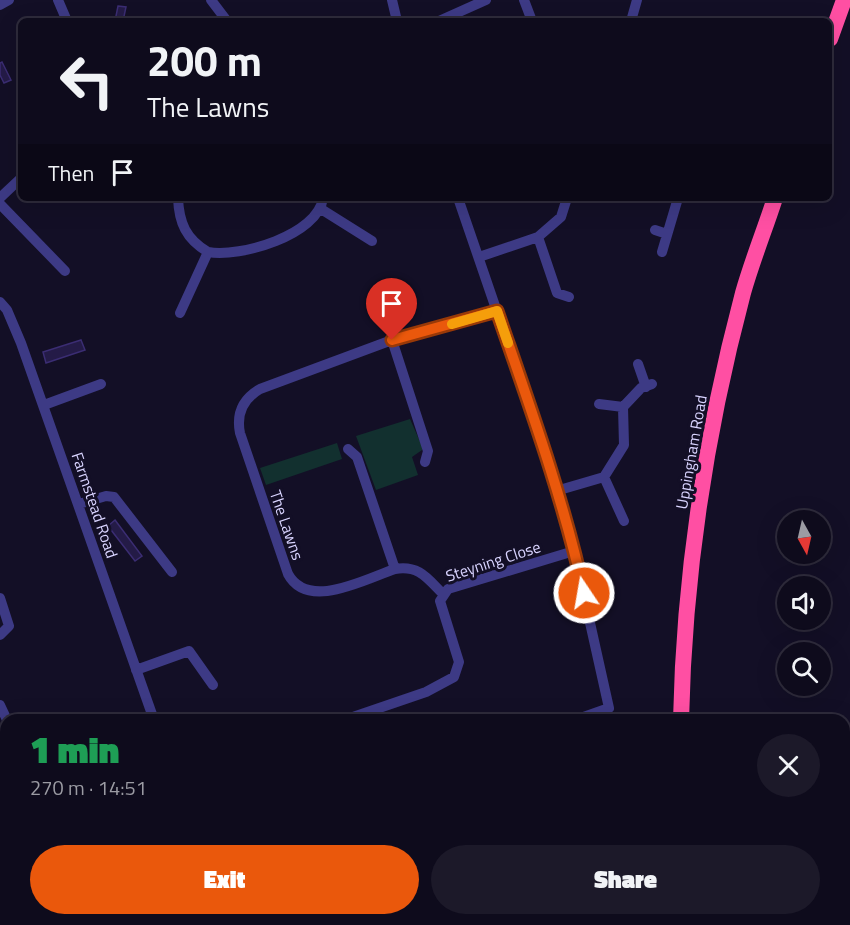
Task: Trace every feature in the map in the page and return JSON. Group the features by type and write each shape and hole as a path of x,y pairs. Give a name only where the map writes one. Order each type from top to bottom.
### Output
{"highway":[{"path":"832,33 843,0"},
{"name":"Uppingham Road","path":"681,714 689,584 717,400 744,291 774,201"}],"street":[{"path":"0,5 9,0"},
{"path":"58,0 66,18"},
{"path":"211,0 225,18"},
{"path":"392,0 396,18"},
{"path":"446,18 486,0"},
{"path":"524,0 531,18"},
{"path":"632,18 637,0"},
{"path":"0,198 18,181"},
{"path":"178,201 180,217 186,233 191,240 208,252 231,254 298,232 322,203 372,241"},
{"path":"459,201 574,551 609,708 592,714"},
{"path":"479,257 538,237 561,217 566,201"},
{"path":"662,252 677,201"},
{"path":"0,204 65,271"},
{"path":"655,230 667,234"},
{"path":"538,237 554,297 569,297"},
{"path":"180,313 208,252"},
{"name":"Farmstead Road","path":"0,302 14,325 44,405 152,714"},
{"name":"The Lawns","path":"395,569 317,593 309,592 294,583 288,574 238,423 243,403 260,389 392,340 497,311"},
{"path":"392,340 428,451 425,462"},
{"path":"599,404 623,407 649,386 638,364"},
{"path":"44,405 101,384"},
{"path":"556,491 604,477 624,446 623,407"},
{"path":"348,449 357,457 395,569 415,569 424,574 442,594"},
{"path":"604,477 624,521"},
{"path":"80,504 106,496 114,497 172,572"},
{"name":"Steyning Close","path":"362,714 426,692 454,677 459,662 441,609 442,594 448,589 574,551"},
{"path":"0,598 9,626 0,635"},
{"path":"136,670 189,651 213,685"}],"green space":[{"path":"410,419 422,446 422,450 412,457 418,475 376,490 356,436"},
{"path":"337,443 342,459 266,485 260,468"}],"building":[{"path":"118,6 126,7 124,18 116,18"},
{"path":"2,62 11,80 4,83 0,75 0,63"},
{"path":"81,340 85,350 46,363 43,352"},
{"path":"115,520 142,556 135,561 108,526"}],"slow traffic":[{"path":"452,324 497,311 508,343"}],"route":[{"path":"392,340 497,311 552,478 584,593"}]}
